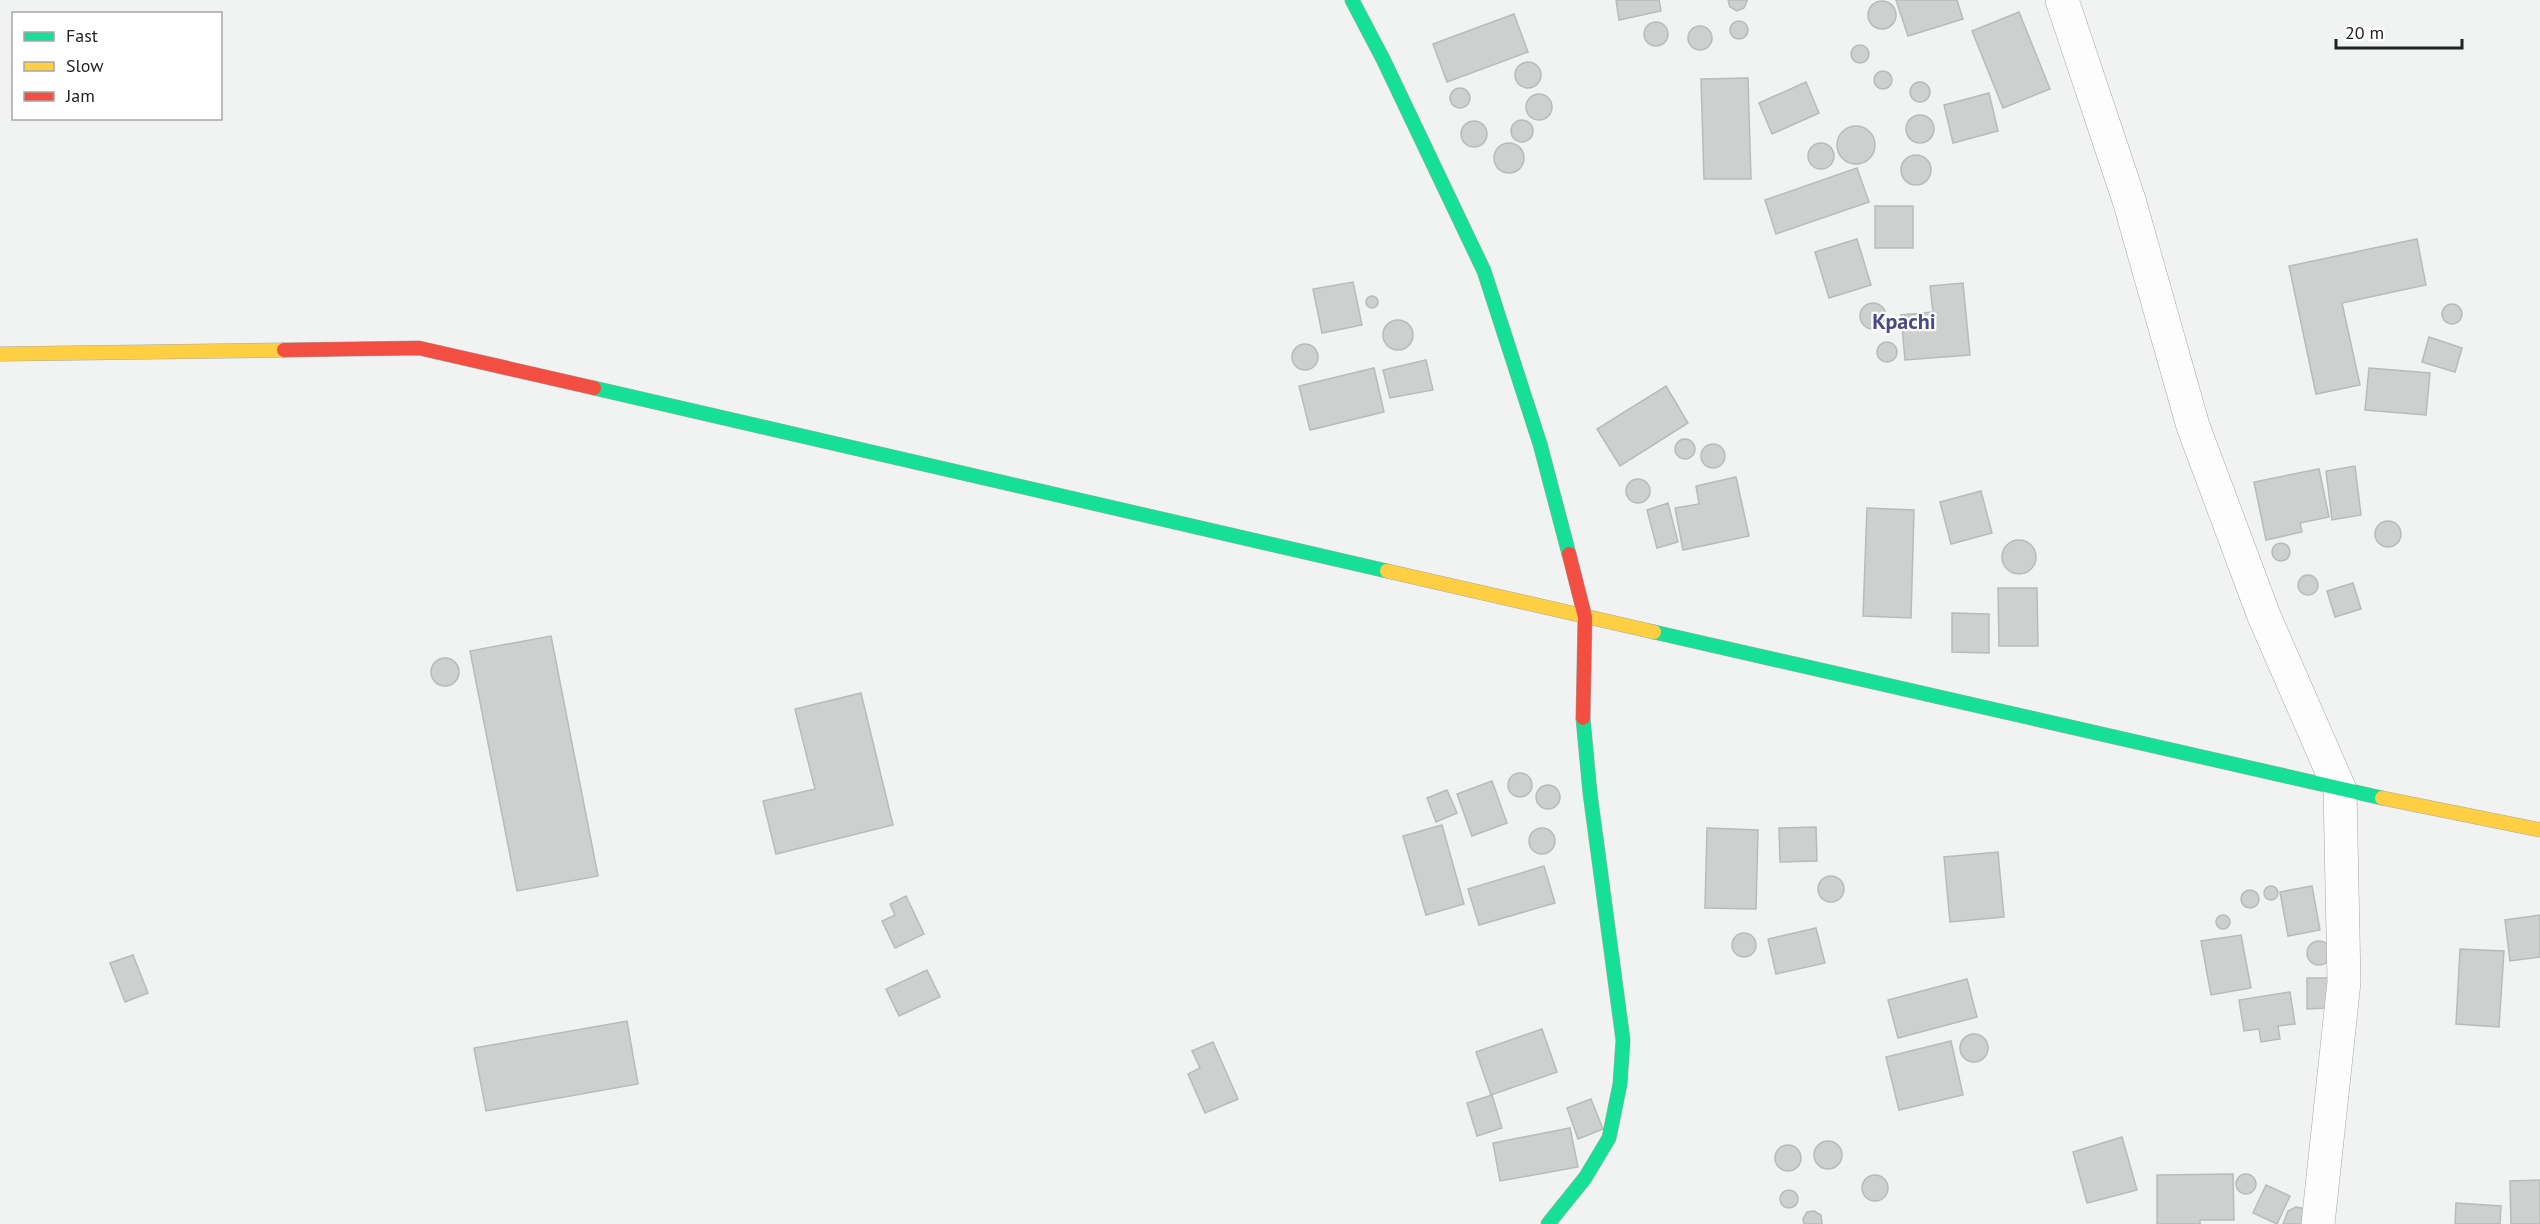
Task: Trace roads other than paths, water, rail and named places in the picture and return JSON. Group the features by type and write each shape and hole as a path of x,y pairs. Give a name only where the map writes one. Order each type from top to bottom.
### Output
{"street":[{"path":"1352,0 1383,59 1484,272 1539,444 1585,616 1582,709 1590,793 1623,1040 1620,1084 1608,1138 1585,1178 1548,1224"},
{"path":"2062,0 2128,200 2193,426 2264,616 2340,790 2344,982 2318,1224"},
{"path":"0,354 419,348 2340,790 2540,830"}],"district":[{"name":"Kpachi","path":"1904,321"}]}
